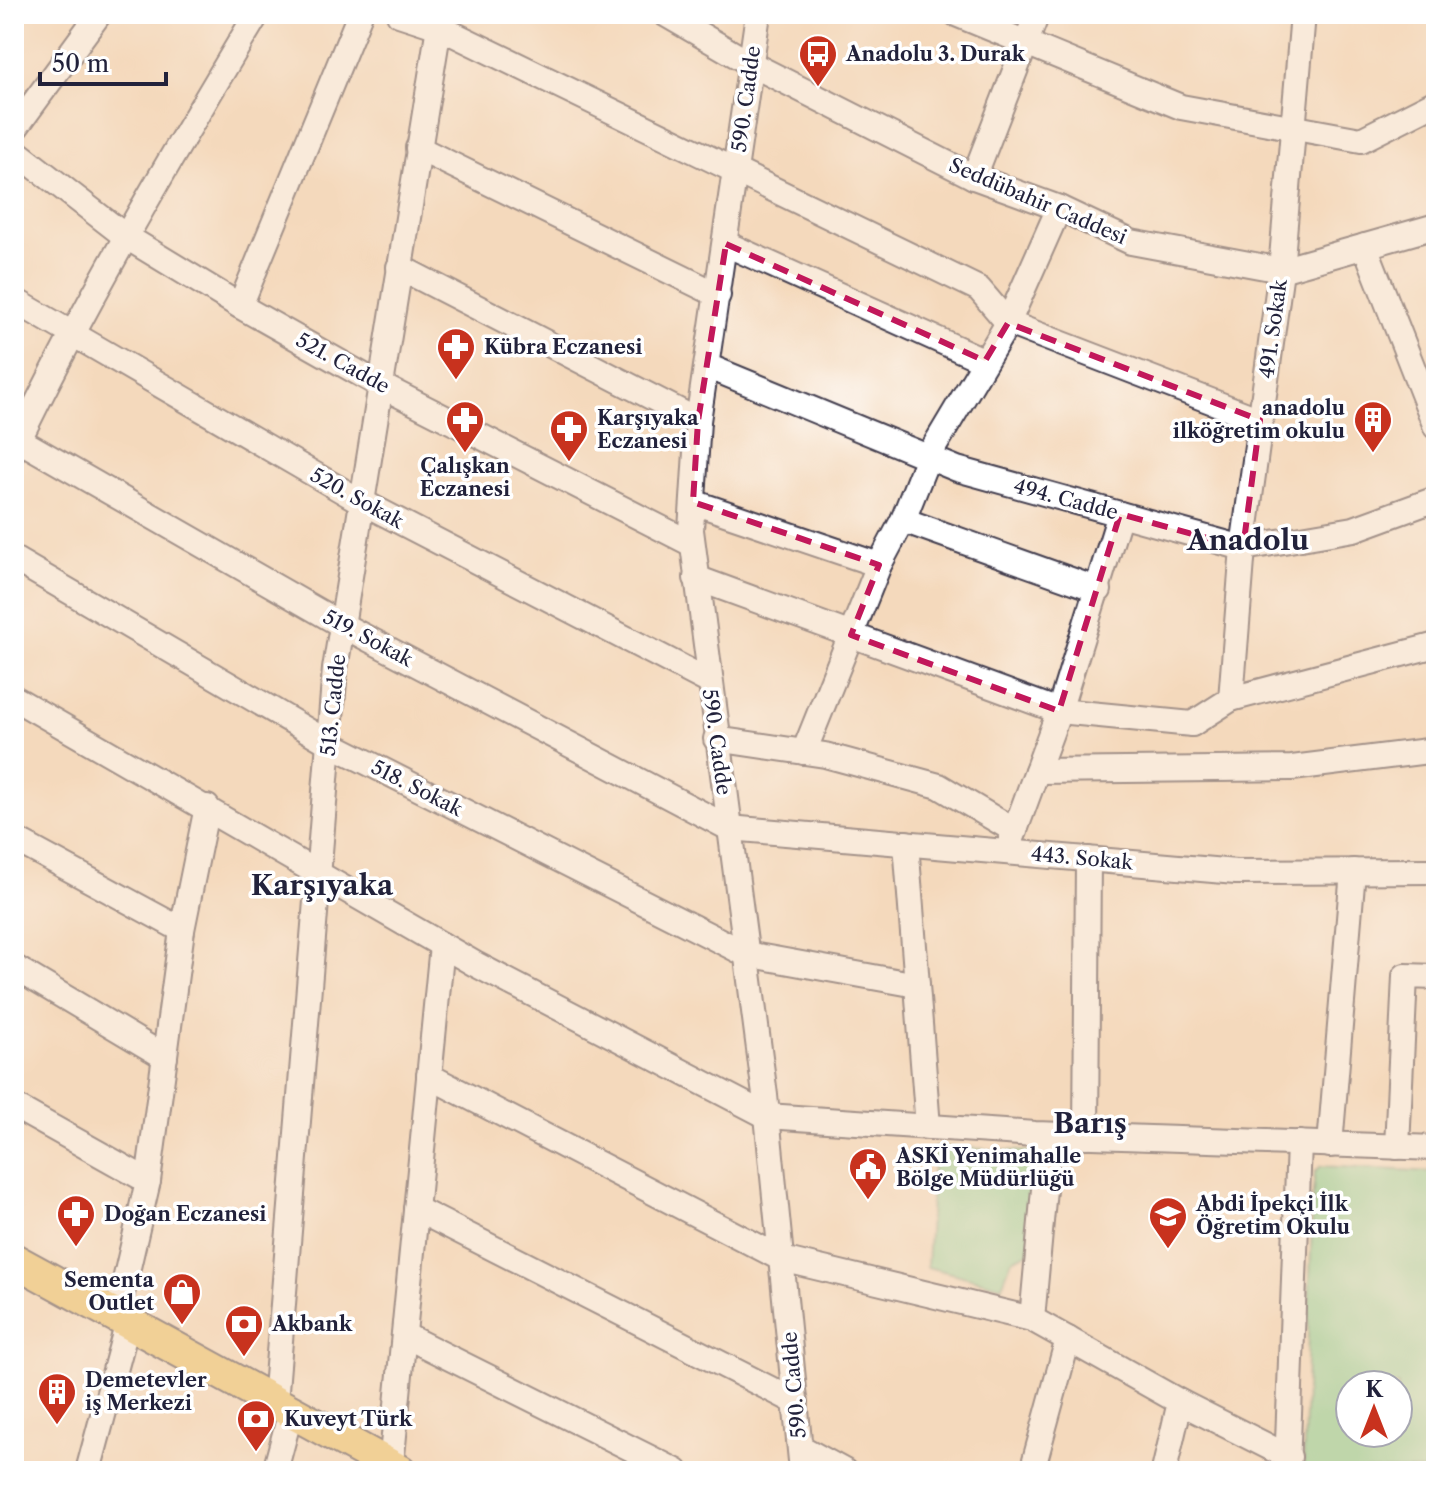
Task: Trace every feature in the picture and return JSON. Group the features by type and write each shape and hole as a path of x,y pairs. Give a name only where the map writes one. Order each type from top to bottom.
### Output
{"main road":[{"path":"14,1260 395,1468"}],"street":[{"path":"14,130 99,14"},
{"path":"16,442 125,236 256,14"},
{"path":"240,306 360,14"},
{"path":"399,14 440,20 736,174 979,289 1008,323 1260,420"},
{"name":"Seddübahir Caddesi","path":"665,14 751,64 974,177 1059,208 1131,242 1281,270 1436,226"},
{"name":"590. Cadde","path":"758,14 698,421 692,544 767,1116 801,1459"},
{"path":"956,14 1181,107 1361,140 1436,102"},
{"path":"974,177 1037,14"},
{"name":"491. Sokak","path":"1231,699 1243,548 1281,270 1303,14"},
{"name":"513. Cadde","path":"275,1471 283,1407 318,874 342,625 440,20"},
{"path":"418,148 718,295"},
{"name":"521. Cadde","path":"14,150 125,236 240,306 380,385 692,544"},
{"path":"804,752 879,565 903,520 928,457 1008,323 1059,208"},
{"path":"726,244 985,361"},
{"path":"1365,246 1426,373 1436,427"},
{"path":"399,267 698,421"},
{"name":"520. Sokak","path":"14,300 362,502 708,681"},
{"name":"494. Cadde","path":"707,366 957,469 1243,548 1354,529 1436,499"},
{"name":"519. Sokak","path":"16,442 342,625 729,828"},
{"path":"693,502 879,565"},
{"path":"716,739 804,752 939,786 1011,842 1059,711 1099,590 1120,514"},
{"path":"903,520 1099,590"},
{"name":"518. Sokak","path":"14,559 329,743 746,954 917,985"},
{"path":"696,578 1059,711 1192,724 1231,699 1436,645"},
{"path":"14,698 442,945 767,1116 1049,1135 1436,1148"},
{"path":"1190,767 1192,724"},
{"path":"1037,771 1292,768 1436,750"},
{"path":"88,1471 122,1319 148,1181 182,930 207,807"},
{"name":"443. Sokak","path":"729,828 906,843 1011,842 1088,859 1236,872 1436,871"},
{"path":"14,839 182,930"},
{"path":"906,843 928,1127"},
{"path":"1086,1136 1088,859"},
{"path":"1330,1145 1353,871"},
{"path":"395,1468 404,1335 442,945"},
{"path":"14,967 165,1057"},
{"path":"1397,1147 1405,976 1436,977"},
{"path":"429,1076 782,1259 1032,1319 1288,1464 1299,1143"},
{"path":"14,1106 148,1181"},
{"path":"1032,1319 1049,1135"},
{"path":"416,1209 796,1402"},
{"path":"404,1335 676,1471"},
{"path":"1032,1471 1068,1339"},
{"path":"1164,1471 1180,1402"},
{"path":"801,1459 844,1471"}],"highlighted area":[{"path":"726,244 985,361 1008,323 1260,420 1243,548 1120,514 1059,711 851,635 879,565 693,502 698,421"}],"green space":[{"path":"934,1146 1039,1152 1030,1252 1012,1260 1002,1286 927,1267"},
{"path":"1321,1166 1436,1172 1436,1471 1303,1471 1315,1172"}],"place":[{"name":"Anadolu 3. Durak","path":"818,88"},
{"name":"Kübra Eczanesi","path":"456,381"},
{"name":"Çalışkan Eczanesi","path":"465,454"},
{"name":"anadolu ilköğretim okulu","path":"1373,454"},
{"name":"Karşıyaka Eczanesi","path":"569,463"},
{"name":"ASKİ Yenimahalle Bölge Müdürlüğü","path":"868,1201"},
{"name":"Doğan Eczanesi","path":"76,1248"},
{"name":"Abdi İpekçi İlk Öğretim Okulu","path":"1168,1250"},
{"name":"Sementa Outlet","path":"182,1326"},
{"name":"Akbank","path":"244,1358"},
{"name":"Demetevler iş Merkezi","path":"57,1426"},
{"name":"Kuveyt Türk","path":"256,1453"}],"district":[{"name":"Anadolu","path":"1248,540"},
{"name":"Karşıyaka","path":"322,885"},
{"name":"Barış","path":"1090,1123"}]}
